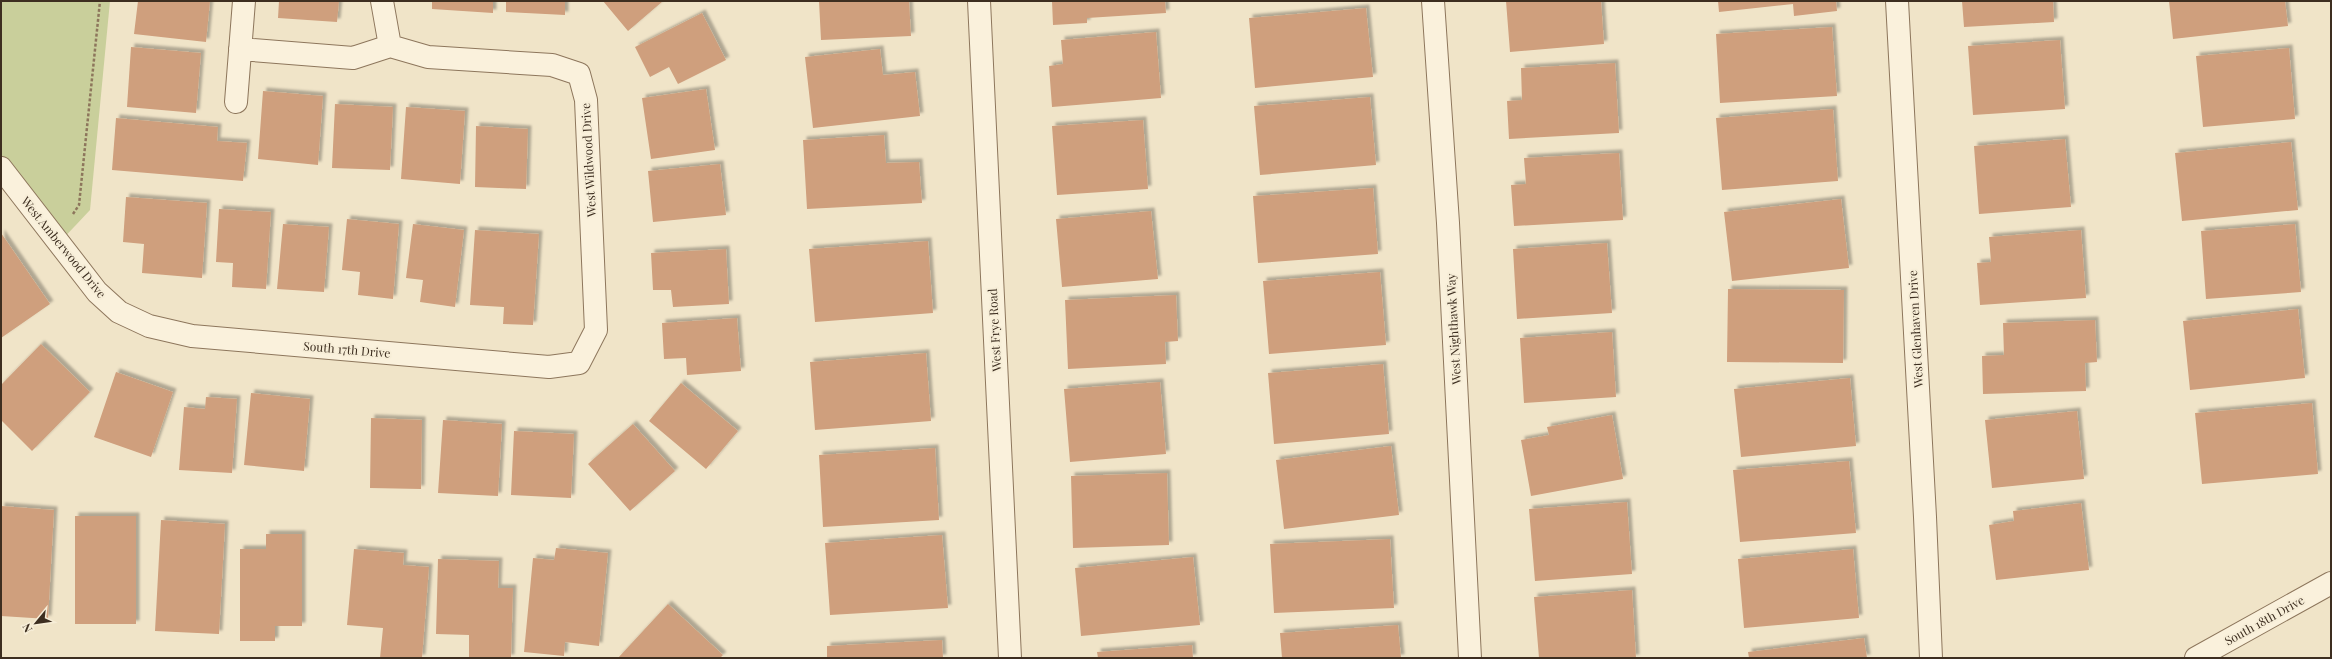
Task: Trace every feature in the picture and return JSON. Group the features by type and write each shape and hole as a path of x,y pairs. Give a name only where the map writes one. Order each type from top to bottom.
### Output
{"street":[{"path":"236,102 244,1"},
{"path":"240,49 353,58 390,46 382,1"},
{"name":"West Frye Road","path":"978,1 1010,658"},
{"name":"West Nighthawk Way","path":"1434,1 1448,223 1470,658"},
{"name":"West Glenhaven Drive","path":"1896,1 1925,501 1931,658"},
{"name":"West Wildwood Drive","path":"390,46 428,57 552,65 579,74 586,100 596,330 579,363"},
{"name":"West Amberwood Drive","path":"4,179 52,233 96,292 119,312"},
{"name":"South 17th Drive","path":"119,312 149,326 192,336 549,367 579,363"},
{"name":"South 18th Drive","path":"2196,658 2331,583"}],"path":[{"path":"52,233 69,220 79,205 100,1"}],"green space":[{"path":"1,1 110,1 90,210 59,243 1,168"}],"building":[{"path":"138,1 210,1 206,42 134,34"},
{"path":"279,1 339,1 337,22 278,18"},
{"path":"432,1 493,1 493,13 432,9"},
{"path":"506,1 565,1 565,15 506,12"},
{"path":"603,1 663,1 628,31"},
{"path":"819,1 909,1 911,36 821,40"},
{"path":"1052,1 1165,1 1166,13 1087,18 1087,23 1053,25"},
{"path":"1506,1 1601,1 1604,44 1510,52"},
{"path":"1718,1 1836,1 1837,11 1794,16 1793,4 1719,12"},
{"path":"1962,1 2053,1 2054,22 1964,27"},
{"path":"2169,1 2285,1 2288,26 2173,39"},
{"path":"1366,8 1373,77 1255,88 1249,18"},
{"path":"702,13 726,60 678,84 669,67 650,77 635,47"},
{"path":"1832,27 1837,96 1720,103 1716,34"},
{"path":"1156,32 1161,98 1052,107 1049,66 1063,64 1061,40"},
{"path":"2060,40 2065,109 1973,115 1968,46"},
{"path":"131,47 201,53 196,113 127,107"},
{"path":"2289,48 2295,119 2203,127 2196,56"},
{"path":"880,49 883,75 915,72 920,116 813,128 805,57"},
{"path":"1615,63 1619,133 1509,139 1507,101 1522,100 1521,68"},
{"path":"706,89 715,150 651,159 642,98"},
{"path":"263,91 323,96 318,165 258,159"},
{"path":"1370,97 1376,165 1260,175 1254,106"},
{"path":"335,104 393,107 390,170 332,168"},
{"path":"406,107 465,111 460,184 401,179"},
{"path":"1833,109 1838,181 1722,190 1716,118"},
{"path":"116,118 218,127 217,141 247,143 243,181 112,170"},
{"path":"1143,120 1148,189 1057,195 1052,126"},
{"path":"476,126 528,129 526,189 475,187"},
{"path":"884,135 886,163 919,162 922,203 807,209 803,140"},
{"path":"2065,139 2071,207 1979,214 1974,146"},
{"path":"2291,142 2298,210 2182,221 2175,153"},
{"path":"1619,153 1623,220 1514,226 1511,185 1526,184 1524,158"},
{"path":"720,164 726,215 653,222 648,171"},
{"path":"1373,188 1378,254 1258,263 1253,196"},
{"path":"126,197 207,203 202,278 142,273 144,244 123,242"},
{"path":"1841,199 1849,268 1732,281 1724,212"},
{"path":"219,209 271,212 266,289 232,287 233,263 216,262"},
{"path":"1151,211 1158,279 1062,287 1056,219"},
{"path":"347,219 399,224 393,299 358,295 360,272 342,270"},
{"path":"283,224 329,227 324,292 277,289"},
{"path":"413,224 464,230 455,307 420,302 423,280 406,278"},
{"path":"2295,224 2301,292 2206,299 2201,231"},
{"path":"475,230 539,234 533,325 503,324 504,307 470,305"},
{"path":"2081,230 2086,298 1980,305 1977,263 1991,262 1989,237"},
{"path":"1,233 50,304 1,338"},
{"path":"928,241 933,313 815,322 809,249"},
{"path":"1607,243 1612,313 1517,319 1513,249"},
{"path":"726,249 729,304 673,307 671,290 653,290 651,253"},
{"path":"1380,272 1386,345 1269,354 1263,281"},
{"path":"1728,289 1844,290 1843,363 1727,362"},
{"path":"1176,295 1178,341 1165,342 1166,364 1068,369 1065,300"},
{"path":"2298,309 2305,378 2190,390 2183,321"},
{"path":"737,318 741,371 687,375 686,358 664,359 662,323"},
{"path":"2095,320 2097,362 2085,363 2086,391 1983,394 1982,356 2004,355 2003,323"},
{"path":"1612,332 1616,397 1524,403 1520,338"},
{"path":"41,344 90,392 32,451 1,420 1,385"},
{"path":"926,353 931,421 815,430 810,362"},
{"path":"1383,364 1389,434 1274,444 1268,373"},
{"path":"116,372 173,392 151,457 94,437"},
{"path":"1850,378 1856,446 1741,457 1734,389"},
{"path":"1160,382 1166,454 1070,462 1064,389"},
{"path":"681,383 738,431 706,469 649,421"},
{"path":"251,393 310,399 304,471 244,465"},
{"path":"206,397 237,399 232,473 179,470 184,407 205,409"},
{"path":"2312,403 2318,474 2202,484 2195,413"},
{"path":"2077,411 2084,479 1992,488 1985,420"},
{"path":"1612,415 1623,479 1531,496 1521,440 1549,435 1547,427"},
{"path":"371,418 422,420 421,489 370,488"},
{"path":"443,420 502,424 498,496 438,493"},
{"path":"633,424 675,471 630,511 588,464"},
{"path":"514,431 574,434 571,498 511,495"},
{"path":"1391,446 1399,515 1284,529 1276,460"},
{"path":"935,448 939,520 823,527 819,455"},
{"path":"1849,461 1856,533 1740,542 1733,470"},
{"path":"1167,473 1169,545 1073,548 1071,476"},
{"path":"1627,502 1632,574 1535,581 1529,509"},
{"path":"2081,503 2089,570 1996,580 1989,525 2014,521 2013,511"},
{"path":"1,506 54,510 48,619 1,616"},
{"path":"75,516 136,516 136,624 75,624"},
{"path":"161,520 225,524 219,634 155,631"},
{"path":"266,534 302,534 302,626 275,626 275,641 240,641 240,549 266,549"},
{"path":"942,535 948,608 830,615 825,543"},
{"path":"1390,539 1394,608 1274,613 1270,544"},
{"path":"556,548 608,553 599,646 565,642 564,656 524,652 533,558 554,560"},
{"path":"354,549 404,553 403,565 429,567 422,658 380,658 383,628 347,625"},
{"path":"1853,549 1859,618 1744,628 1738,559"},
{"path":"1193,557 1200,625 1081,636 1075,568"},
{"path":"438,559 499,561 498,588 513,588 511,658 469,658 469,635 436,634"},
{"path":"1632,590 1636,658 1539,658 1534,597"},
{"path":"668,604 723,655 720,658 618,658"},
{"path":"1398,625 1401,658 1282,658 1280,633"},
{"path":"1864,638 1867,658 1749,658 1748,652"},
{"path":"942,640 943,658 827,658 827,646"},
{"path":"1192,645 1193,658 1098,658 1097,652"}]}
